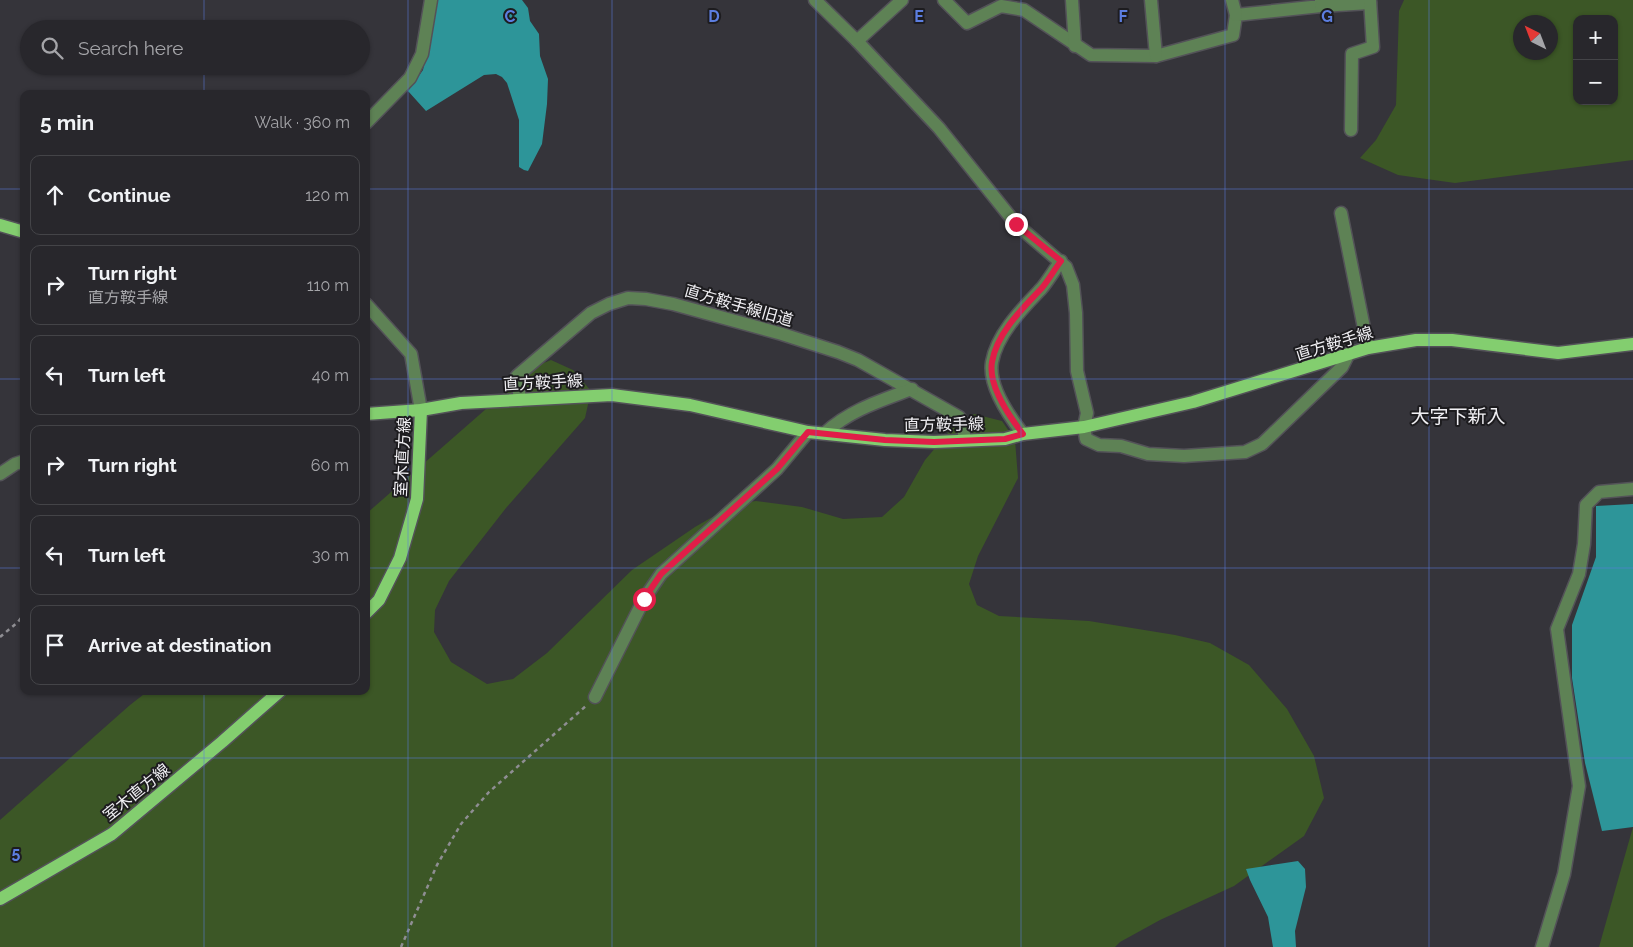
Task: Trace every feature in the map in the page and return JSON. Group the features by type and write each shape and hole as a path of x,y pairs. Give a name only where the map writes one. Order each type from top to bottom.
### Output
{"main road":[{"path":"0,225 20,231"},
{"name":"直方鞍手線","path":"370,414 421,410 461,403 612,395 690,405 808,432 825,434 885,440 934,442 1005,439 1023,434 1084,427 1194,402 1368,348 1416,340 1452,340 1558,353 1633,344"},
{"name":"室木直方線","path":"370,609 379,600 400,558 418,499 421,410"},
{"name":"室木直方線","path":"0,899 112,834 275,695"}],"street":[{"path":"370,119 410,78 422,54 431,0"},
{"path":"815,0 857,41 939,128 1016,224 1066,267 1073,285 1076,313 1077,371 1087,413 1084,427 1086,439 1099,445 1121,446 1148,454 1184,456 1245,452 1262,444 1342,367 1348,355"},
{"path":"857,41 902,0"},
{"path":"944,0 967,23 1001,6 1024,10 1091,55 1156,56 1233,35 1236,15 1232,0"},
{"path":"1072,0 1075,46"},
{"path":"1151,0 1156,56"},
{"path":"1236,15 1321,3 1370,2 1373,46 1352,54 1351,130"},
{"path":"1341,213 1368,348"},
{"path":"1023,434 1002,405 992,373 992,362 1002,336 1025,304 1042,288 1061,261"},
{"name":"直方鞍手線旧道","path":"520,400 517,376 591,313 609,304 628,298 646,299 673,304 782,334 858,360 959,417 964,425 964,440"},
{"path":"370,308 411,354 421,410"},
{"path":"825,434 836,423 863,407 912,389"},
{"path":"595,698 644,599 661,574 777,469 808,432"},
{"path":"0,474 20,462"},
{"path":"1542,947 1564,874 1579,786 1557,629 1579,574 1584,544 1586,505 1599,492 1633,489"}],"path":[{"path":"0,637 20,619"},
{"path":"401,947 437,865 461,824 490,792 595,698"}],"green space":[{"path":"1404,0 1633,0 1633,160 1455,183 1398,175 1360,158 1376,140 1396,105 1399,11"},
{"path":"551,360 573,370 591,391 585,418 506,508 449,581 435,610 434,632 451,662 487,684 513,679 547,653 632,570 695,527 735,504 756,501 802,507 843,519 882,517 904,497 925,460 954,426 974,414 1002,421 1015,440 1018,478 978,556 969,584 977,605 999,616 1089,621 1175,635 1210,643 1249,665 1287,709 1314,756 1324,798 1304,836 1234,886 1160,920 1120,942 1115,947 0,947 0,820 143,695 370,695 370,510 534,367"},
{"path":"1633,827 1633,947 1599,947"}],"water":[{"path":"437,0 522,0 528,8 530,21 539,34 540,56 548,79 542,144 528,171 519,167 519,120 507,83 502,77 496,74 484,75 426,111 408,91 423,70"},
{"path":"1633,504 1633,827 1602,831 1585,763 1572,678 1572,625 1596,557 1596,506"},
{"path":"1298,861 1305,869 1306,887 1295,931 1296,947 1273,947 1268,917 1246,869"}],"district":[{"name":"大字下新入","path":"1458,416"}],"route":[{"path":"644,599 661,574 777,469 808,432 885,440 934,442 1005,439 1023,434 1002,405 992,373 992,362 1002,336 1025,304 1042,288 1061,261 1016,224"}]}
